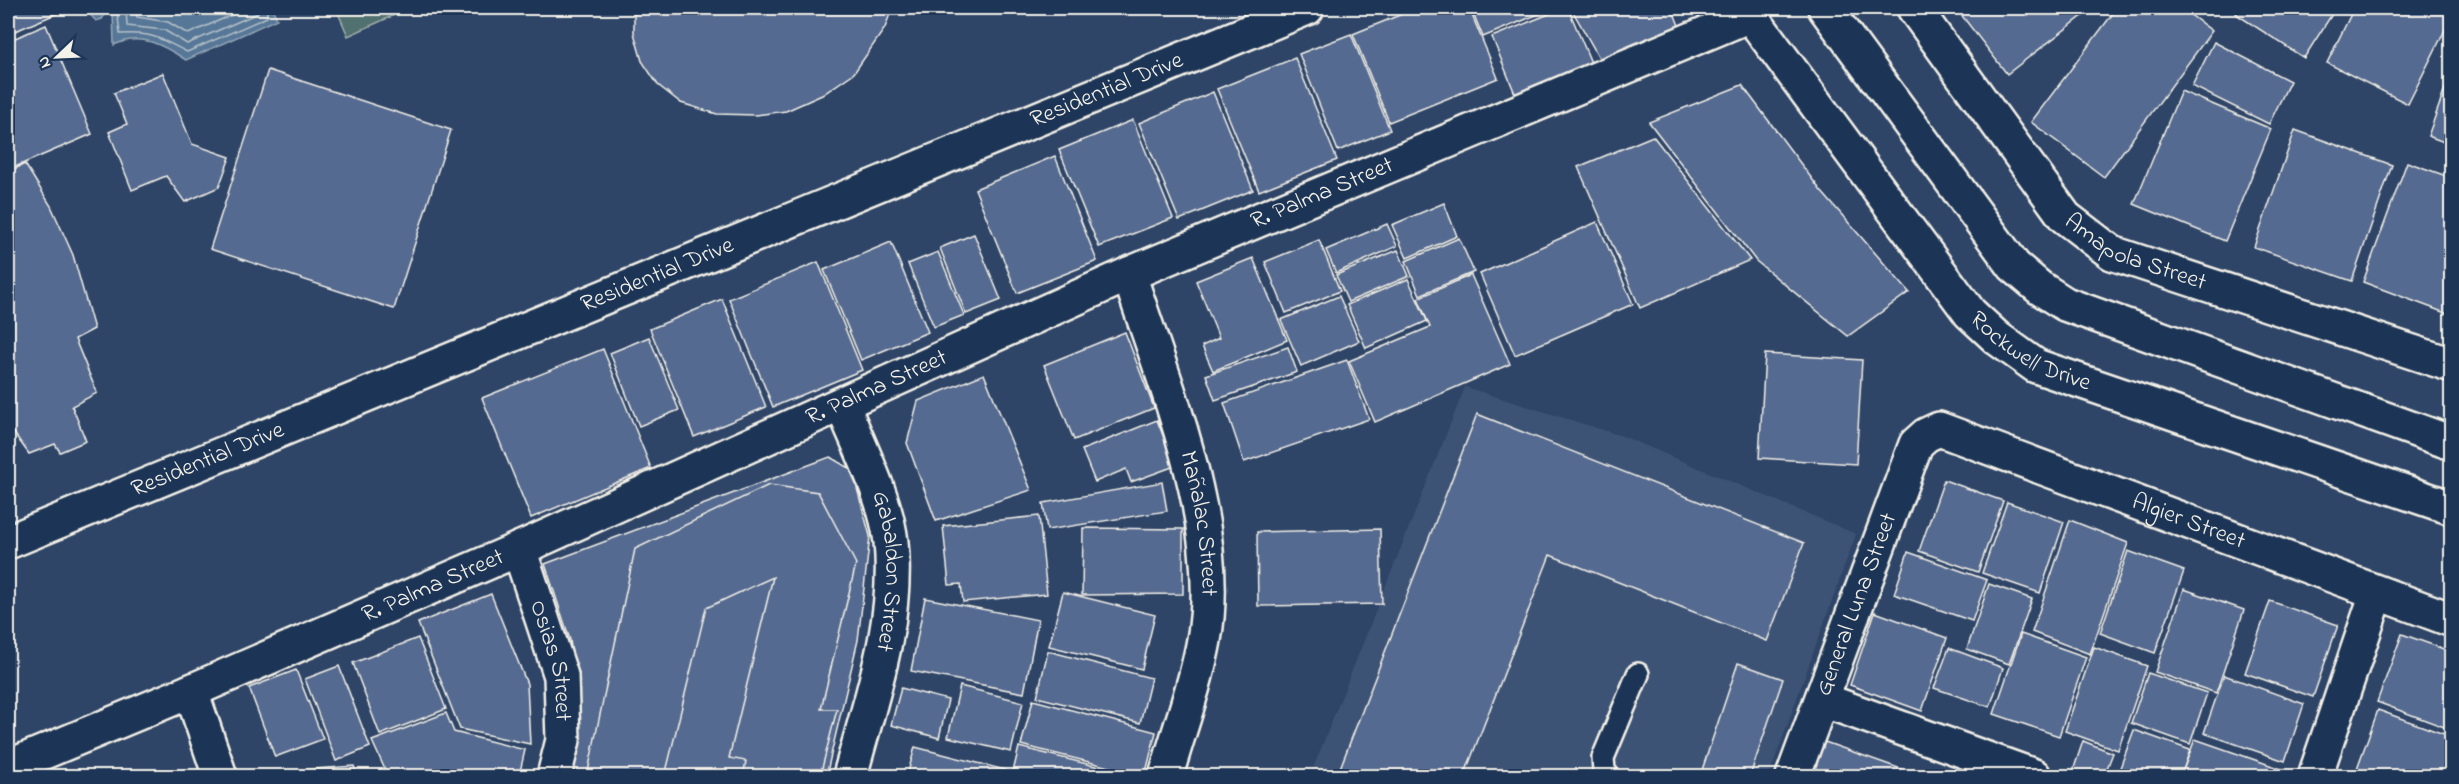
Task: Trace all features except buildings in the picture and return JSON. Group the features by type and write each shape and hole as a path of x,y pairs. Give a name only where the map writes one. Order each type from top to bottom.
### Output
{"street":[{"name":"Residential Drive","path":"8,542 1307,8"},
{"path":"1825,8 2014,266 2040,288 2065,304 2451,443"},
{"name":"Amapola Street","path":"1914,8 2065,217 2112,253 2451,365"},
{"name":"R. Palma Street","path":"8,767 191,691 519,549 1128,273 1747,11"},
{"name":"Rockwell Drive","path":"1747,11 1970,313 1997,339 2036,366 2451,508"},
{"name":"Mañalac Street","path":"1128,273 1186,452 1202,512 1207,582 1204,640 1166,777"},
{"name":"Gabaldon Street","path":"842,404 878,494 891,541 888,630 850,777"},
{"name":"Algier Street","path":"1926,435 1939,429 2451,620"},
{"name":"General Luna Street","path":"1793,777 1916,444 1926,435"},
{"name":"Osias Street","path":"519,549 561,676 563,740 554,777"},
{"path":"2315,777 2377,593"},
{"path":"191,691 220,777"},
{"path":"1823,700 2034,777"}],"lane":[{"path":"1608,777 1604,770 1603,758 1638,674"}],"shaded area":[{"path":"1465,387 1622,436 1856,534 1769,776 1310,776"}],"green space":[{"path":"336,8 410,8 348,36"}],"water":[{"path":"84,8 272,8 277,19 186,60 160,45 143,40 124,41 114,45 113,11 108,10 102,19 96,21"}]}
